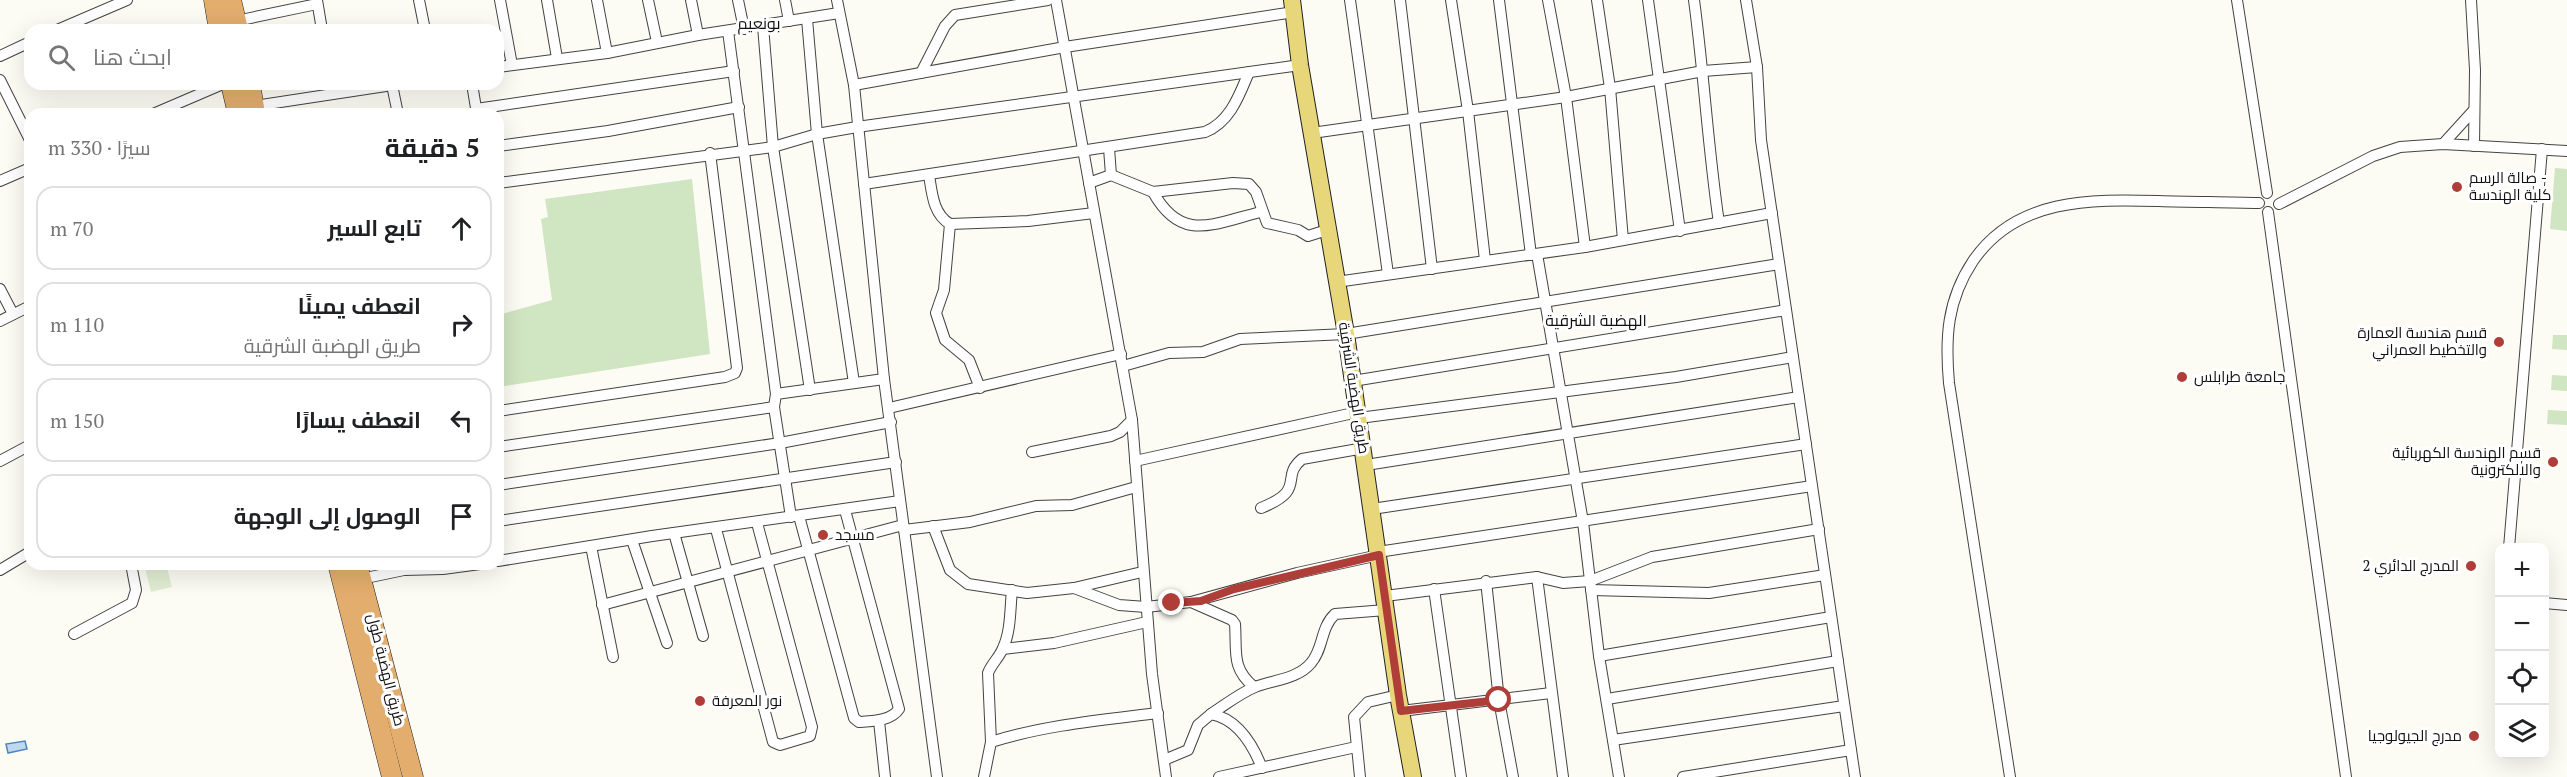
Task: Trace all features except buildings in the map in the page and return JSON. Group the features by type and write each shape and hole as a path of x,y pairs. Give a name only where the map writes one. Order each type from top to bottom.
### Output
{"highway":[{"path":"214,0 229,24"},
{"path":"231,0 231,24"},
{"path":"235,90 247,108"},
{"path":"249,108 250,90"},
{"name":"طريق الهضبة طول","path":"340,570 392,777"},
{"name":"طريق الهضبة طول","path":"359,571 413,777"}],"main road":[{"name":"طريق الهضبة الشرقية","path":"1293,6 1299,65 1359,415 1385,603 1413,777"}],"street":[{"path":"71,24 127,0"},
{"path":"419,0 424,24"},
{"path":"500,0 512,65"},
{"path":"547,0 557,58"},
{"path":"597,0 607,53"},
{"path":"648,0 657,42"},
{"path":"691,0 698,35"},
{"path":"738,0 744,29"},
{"path":"785,0 789,21"},
{"path":"837,0 854,85 884,379 937,777"},
{"path":"921,73 945,27 955,15 1048,0"},
{"path":"1056,0 1132,420 1142,572 1166,777"},
{"path":"1350,0 1388,274"},
{"path":"1400,0 1432,269"},
{"path":"1451,0 1468,111 1485,260"},
{"path":"1511,0 1499,1 1534,254 1546,300 1583,522 1599,656 1619,777"},
{"path":"1548,0 1566,98 1585,247"},
{"path":"1597,0 1610,88 1623,240"},
{"path":"1648,0 1680,231"},
{"path":"1694,0 1703,71 1709,154 1719,223"},
{"path":"1746,0 1757,67 1761,140 1855,777"},
{"path":"2237,0 2266,193"},
{"path":"2471,0 2475,69 2474,146"},
{"path":"241,24 317,2 321,24"},
{"path":"854,85 1293,6"},
{"path":"504,66 607,53 657,42 839,13"},
{"path":"807,19 817,134 854,383"},
{"path":"763,26 772,147 810,390"},
{"path":"728,31 776,394 774,407 785,479 854,718 859,722 879,721 897,713 899,709 844,510"},
{"path":"0,56 24,45"},
{"path":"504,182 710,153 772,147 817,134 1074,95 1299,65"},
{"path":"1312,133 1566,98 1703,71 1757,67"},
{"path":"501,108 734,71"},
{"path":"864,184 1109,148 1214,129 1234,106 1249,72"},
{"path":"0,80 24,128"},
{"path":"167,108 209,90"},
{"path":"260,108 329,90"},
{"path":"396,90 398,108"},
{"path":"473,90 475,108"},
{"path":"504,145 739,107"},
{"path":"2443,144 2474,110"},
{"path":"2279,204 2274,194 2266,193 2262,195 2259,203 2262,209 2268,212 2276,209 2279,204 2373,156 2400,147 2443,144 2567,151"},
{"path":"1109,148 1112,175"},
{"path":"2509,543 2542,149"},
{"path":"504,410 725,377 735,373 721,232 710,153"},
{"path":"0,182 24,171"},
{"path":"929,175 932,199 941,217 950,224 1028,221 1094,213"},
{"path":"1089,183 1112,175 1153,192 1233,183 1249,184 1257,192 1261,212 1270,225 1296,229 1307,236 1328,230"},
{"path":"1153,192 1164,211 1178,222 1192,226 1207,225 1261,212"},
{"path":"2010,777 1949,383 1946,332 1954,294 1977,255 1998,231 2039,210 2080,201 2259,203"},
{"path":"2268,212 2346,777"},
{"path":"1336,282 1585,247 1772,213"},
{"path":"950,224 944,290 936,313 945,340 969,360 980,388"},
{"path":"889,408 1122,360 1169,352 1203,352 1240,339 1346,334 1779,264"},
{"path":"0,289 13,314"},
{"path":"0,321 24,309"},
{"path":"1353,381 1786,310"},
{"path":"1135,461 1359,415 1676,377 1793,357"},
{"path":"776,394 884,379"},
{"path":"1366,465 1799,397"},
{"path":"504,446 774,407"},
{"path":"1032,452 1111,436 1120,432 1132,420"},
{"path":"504,484 780,443 891,423"},
{"path":"1372,509 1806,444"},
{"path":"1261,508 1283,498 1289,491 1295,466 1302,459 1364,447"},
{"path":"0,461 24,449"},
{"path":"504,520 896,462"},
{"path":"1074,588 1119,605 1146,607 1191,602 1378,553 1812,486"},
{"path":"602,605 903,528 970,522 1036,506 1072,505 1136,487"},
{"path":"504,560 900,501"},
{"path":"716,528 773,742 780,745 810,736 812,727 757,523"},
{"path":"933,526 950,570 968,584 1027,593 1074,588 1142,572"},
{"path":"1591,586 1652,557 1818,529"},
{"path":"674,533 703,636"},
{"path":"632,540 668,643"},
{"path":"591,546 613,657"},
{"path":"0,570 24,556"},
{"path":"74,634 132,603 136,590 132,570"},
{"path":"359,571 404,570"},
{"path":"1164,760 1188,750 1198,725 1211,714 1254,687 1292,675 1310,665 1317,654 1325,624 1335,614 1434,589 1486,581 1537,577 1591,586 1709,593 1825,575"},
{"path":"1537,577 1563,777"},
{"path":"1486,581 1499,700 1513,777"},
{"path":"1434,589 1461,777"},
{"path":"984,777 991,742 988,673 1003,648 1008,632 1012,590"},
{"path":"1191,602 1232,620 1235,624 1238,669 1242,677 1254,687"},
{"path":"2549,603 2567,605"},
{"path":"1599,656 1831,617"},
{"path":"1003,648 1054,643 1147,622"},
{"path":"1607,699 1838,660"},
{"path":"1360,777 1354,717 1362,706 1400,703 1451,705 1551,693"},
{"path":"1613,740 1844,706"},
{"path":"991,742 1014,735 1085,722 1158,713"},
{"path":"1211,714 1220,716 1245,735 1262,768"},
{"path":"879,721 885,777"},
{"path":"1219,777 1356,747"},
{"path":"1683,777 1851,750"}],"green space":[{"path":"2555,168 2567,169 2567,231 2550,229"},
{"path":"692,179 710,354 504,386 504,313 552,300 541,219 548,217 545,199"},
{"path":"2553,335 2567,335 2567,350 2552,349"},
{"path":"2552,375 2567,376 2567,391 2551,390"},
{"path":"2548,410 2567,411 2567,425 2547,424"},
{"path":"146,570 168,570 172,587 151,592"}],"water":[{"path":"25,741 27,749 8,753 6,744"}],"place":[{"name":"صالة الرسم - كلية الهندسة","path":"2457,187"},
{"name":"قسم هندسة العمارة والتخطيط العمراني","path":"2499,342"},
{"name":"جامعة طرابلس","path":"2182,377"},
{"name":"قسم الهندسة الكهربائية والالكترونية","path":"2553,462"},
{"name":"مسجد","path":"823,535"},
{"name":"المدرج الدائري 2","path":"2471,566"},
{"name":"نور المعرفة","path":"700,701"},
{"name":"مدرج الجيولوجيا","path":"2474,736"}],"district":[{"name":"بونعيم","path":"759,23"},
{"name":"الهضبة الشرقية","path":"1596,320"}],"route":[{"path":"1172,603 1201,601 1234,589 1379,555 1401,711 1499,700"}]}
